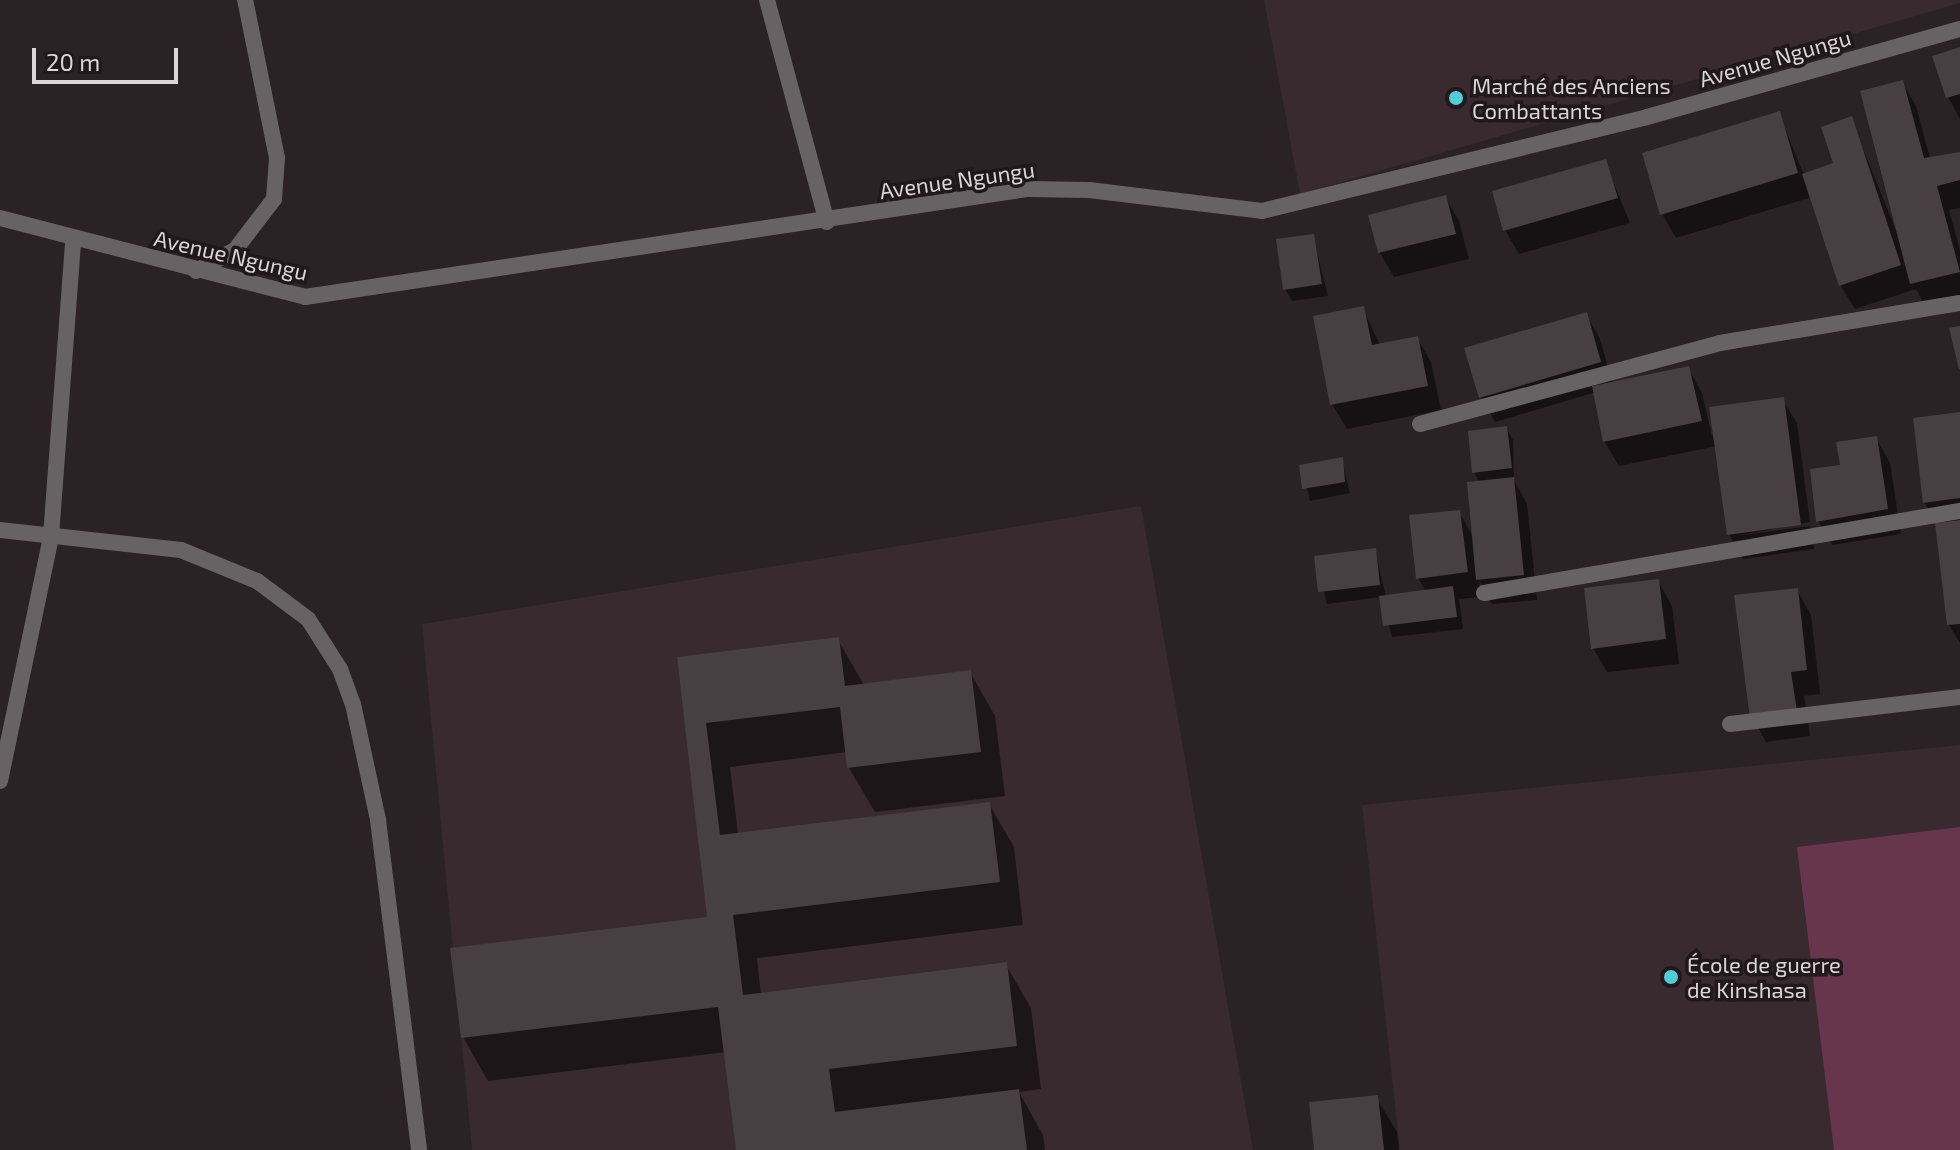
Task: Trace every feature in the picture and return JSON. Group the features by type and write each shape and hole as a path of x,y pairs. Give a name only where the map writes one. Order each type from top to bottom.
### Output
{"street":[{"path":"196,271 235,250 274,199 277,158 245,0"},
{"path":"767,0 827,222"},
{"name":"Avenue Ngungu","path":"0,218 73,240 305,297 333,297 1028,189 1089,190 1262,211 1294,207 1960,29"},
{"path":"0,781 51,536 73,240"},
{"path":"1420,424 1720,343 1960,303"},
{"path":"1484,593 1960,511"},
{"path":"0,530 181,550 257,581 308,619 340,669 378,820 419,1150"},
{"path":"1730,724 1960,697"}],"shaded area":[{"name":"Marché des Anciens Combattants","path":"1264,0 1960,0 1960,3 1300,194"},
{"path":"1141,506 1253,1150 472,1150 422,624"},
{"name":"École de guerre de Kinshasa","path":"1960,745 1960,1150 1400,1150 1362,805"},
{"path":"1960,827 1960,1150 1834,1150 1797,847"}],"building":[{"path":"1960,47 1960,94 1946,98 1932,56"},
{"path":"1903,80 1924,158 1960,152 1960,180 1937,186 1960,272 1910,284 1860,91"},
{"path":"1780,111 1798,173 1660,215 1642,153"},
{"path":"1852,116 1901,265 1839,286 1802,174 1833,163 1821,127"},
{"path":"1606,159 1618,198 1503,231 1492,191"},
{"path":"1446,195 1456,234 1378,253 1368,215"},
{"path":"1314,234 1322,284 1283,290 1276,239"},
{"path":"1364,306 1372,345 1418,336 1428,386 1330,405 1313,316"},
{"path":"1587,312 1601,362 1479,398 1464,348"},
{"path":"1960,326 1960,369 1959,369 1949,328"},
{"path":"1689,366 1702,421 1603,442 1592,386"},
{"path":"1784,397 1801,525 1727,535 1709,407"},
{"path":"1960,412 1960,498 1923,503 1913,418"},
{"path":"1507,426 1512,468 1472,473 1468,431"},
{"path":"1877,436 1888,509 1816,522 1810,469 1840,465 1836,442"},
{"path":"1343,457 1345,482 1302,489 1299,465"},
{"path":"1514,477 1524,575 1476,580 1467,482"},
{"path":"1460,510 1468,572 1416,579 1409,515"},
{"path":"1960,520 1960,624 1947,625 1935,523"},
{"path":"1376,548 1380,585 1318,592 1314,556"},
{"path":"1659,579 1666,639 1591,649 1584,588"},
{"path":"1453,586 1457,617 1383,626 1379,596"},
{"path":"1798,588 1807,670 1791,672 1797,711 1750,718 1734,595"},
{"path":"839,637 845,686 971,670 981,752 847,768 840,707 706,723 720,835 990,802 1000,882 733,915 743,995 1007,962 1017,1046 829,1069 835,1112 1019,1089 1027,1150 736,1150 718,1007 461,1038 450,948 707,917 677,657"},
{"path":"1378,1095 1384,1150 1314,1150 1309,1102"}],"place":[{"name":"Marché des Anciens Combattants","path":"1456,98"},
{"name":"École de guerre de Kinshasa","path":"1671,977"}]}
